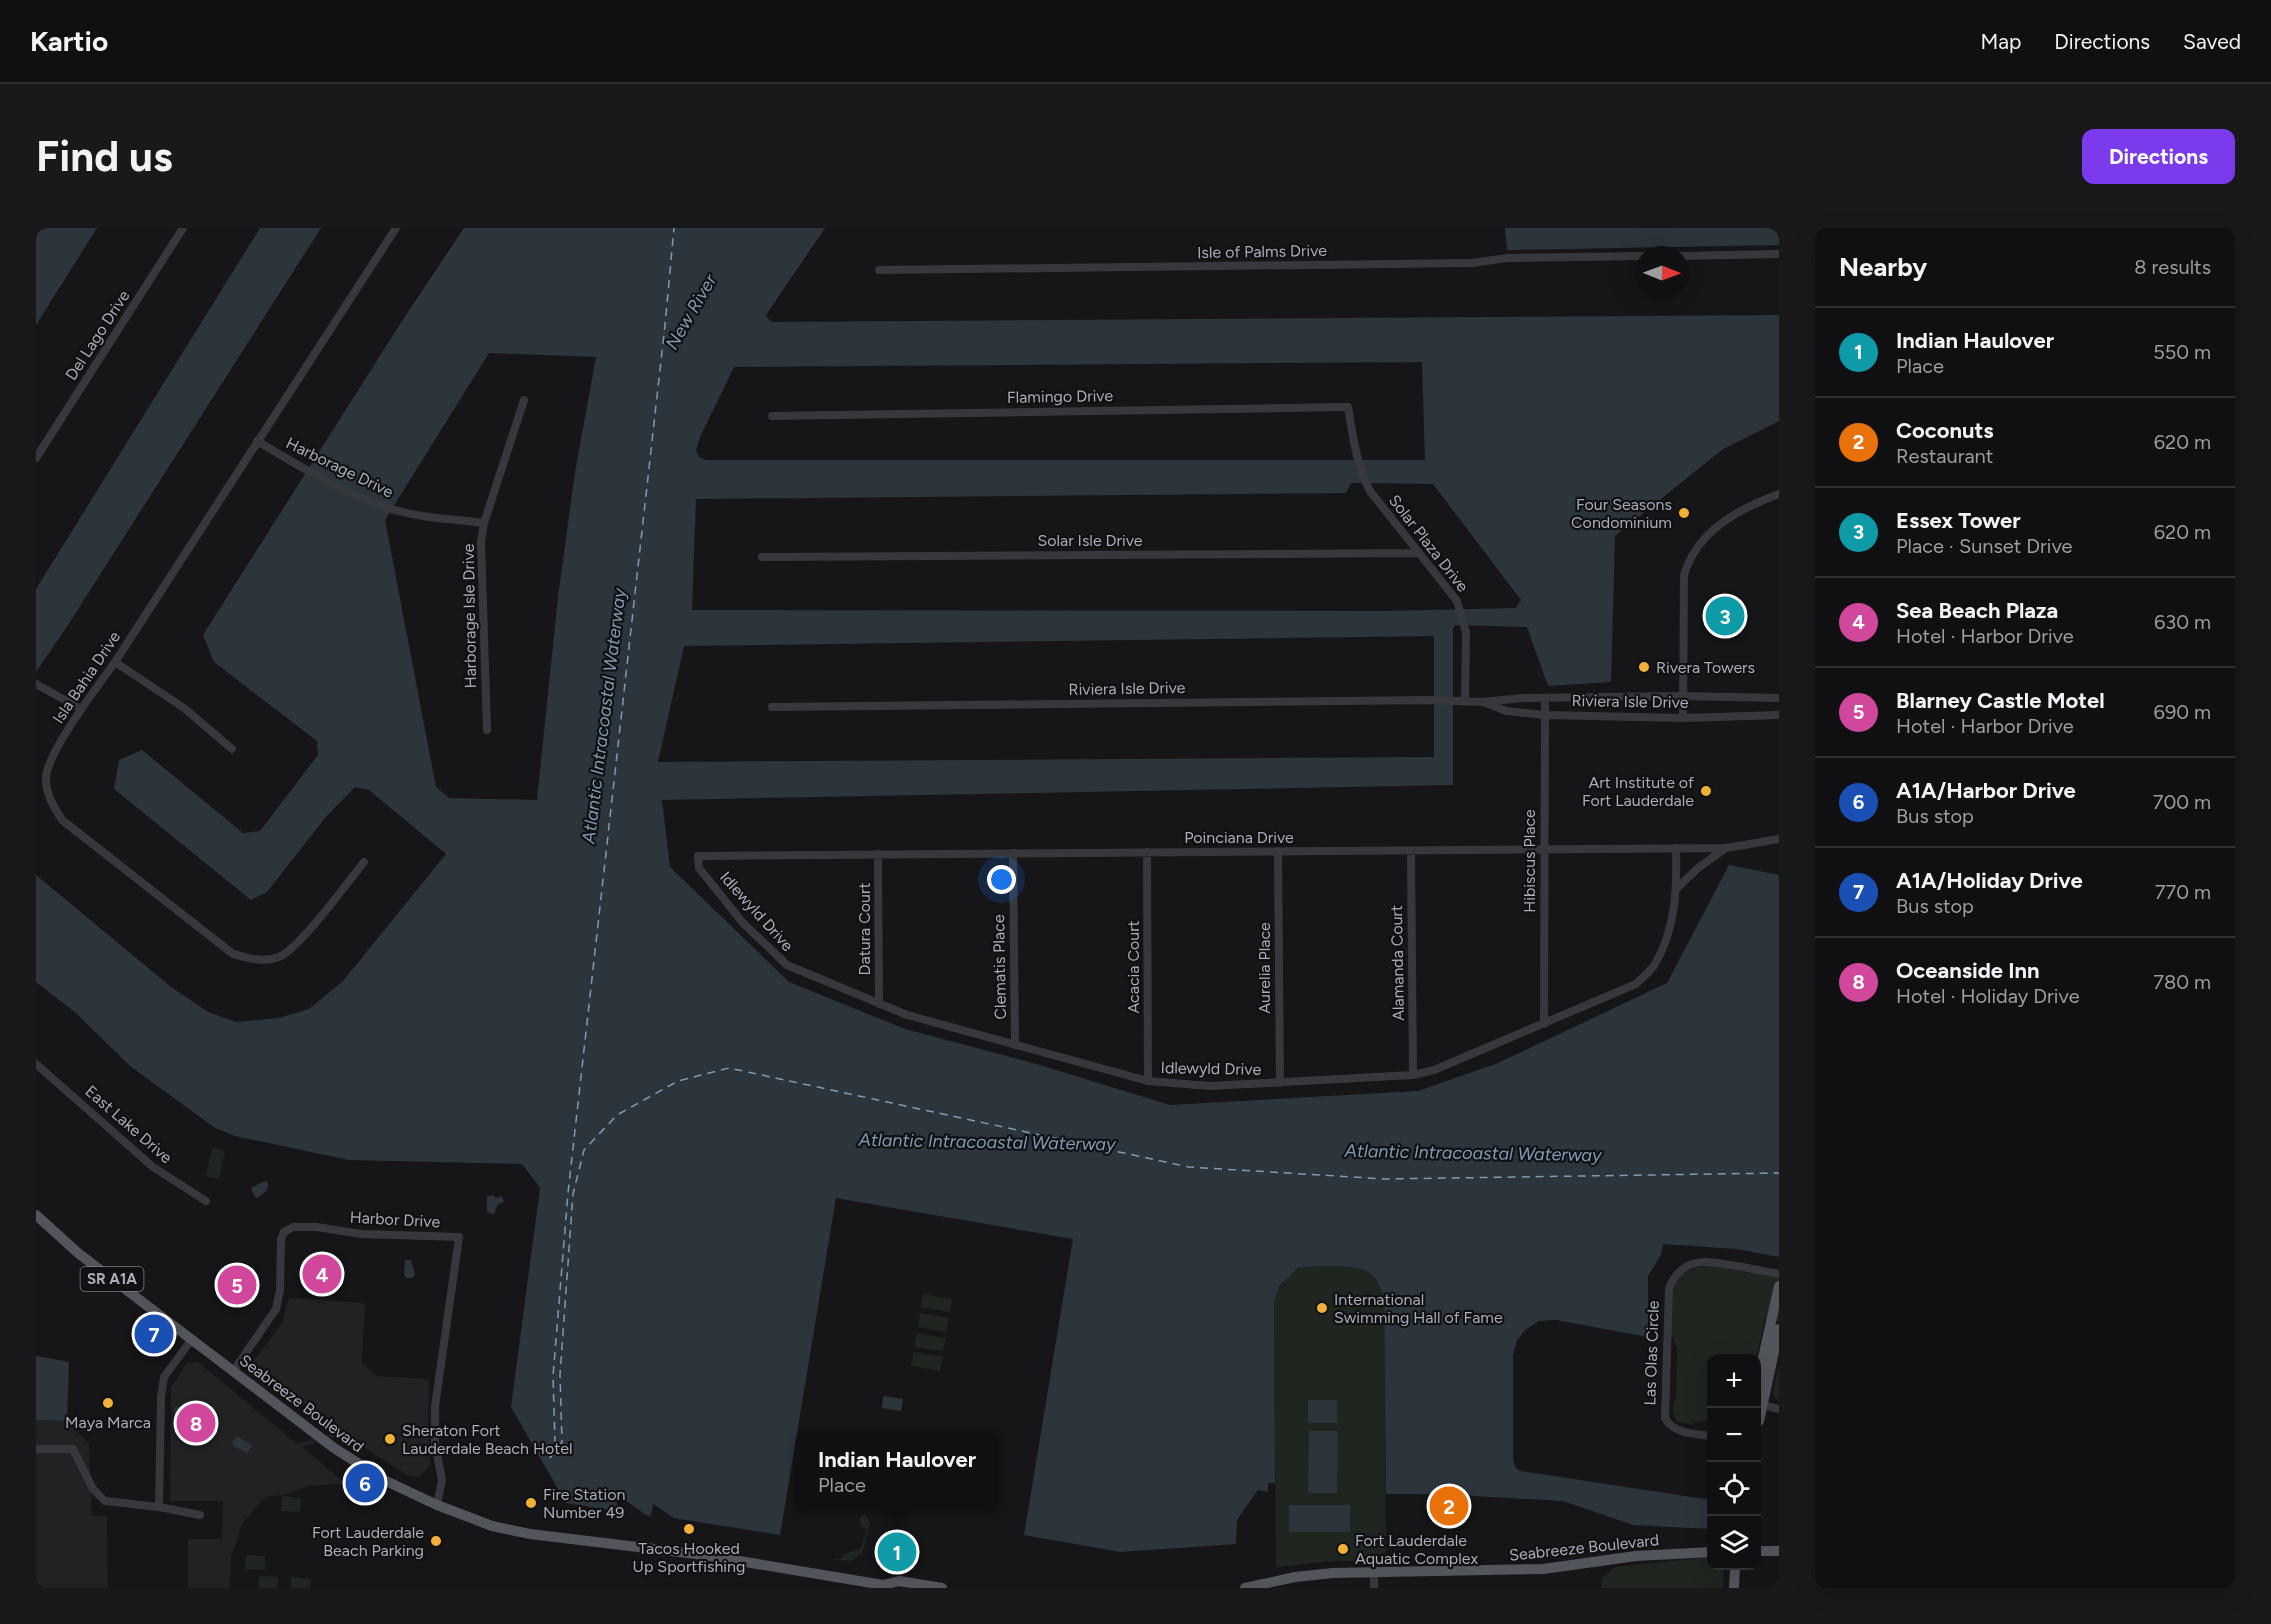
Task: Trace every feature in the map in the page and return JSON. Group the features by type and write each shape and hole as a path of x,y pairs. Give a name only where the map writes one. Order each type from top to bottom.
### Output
{"main road":[{"name":"Seabreeze Boulevard","path":"36,1215 78,1253 364,1468 437,1505 492,1526 530,1534 713,1556 885,1586 899,1581 942,1588"},
{"path":"1761,1414 1764,1377 1779,1286"},
{"path":"1761,1382 1779,1329"},
{"path":"1761,1551 1779,1551"},
{"name":"Seabreeze Boulevard","path":"1245,1588 1302,1576 1374,1571 1543,1569 1636,1556 1707,1552"},
{"path":"1734,1588 1735,1570"}],"street":[{"name":"Del Lago Drive","path":"36,458 183,228"},
{"name":"Isla Bahia Drive","path":"364,862 295,946 279,957 264,960 233,954 62,820 47,791 46,777 50,762 81,709 115,662 396,228"},
{"path":"1689,256 1779,254"},
{"name":"Isle of Palms Drive","path":"879,270 1472,263 1508,258 1635,256"},
{"name":"Harborage Isle Drive","path":"487,730 482,542 484,523 524,400"},
{"name":"Flamingo Drive","path":"772,416 1348,407"},
{"name":"Solar Plaza Drive","path":"1348,407 1355,453 1370,491 1457,601 1466,632 1461,700"},
{"name":"Harborage Drive","path":"257,441 345,489 388,507 407,512 484,523"},
{"path":"1683,717 1684,575 1689,559 1702,540 1727,518 1779,494"},
{"name":"Solar Isle Drive","path":"762,557 1419,553"},
{"path":"115,662 184,708 232,749"},
{"path":"36,684 81,709"},
{"name":"Riviera Isle Drive","path":"772,707 1428,700 1483,702 1545,698 1682,696 1779,698"},
{"name":"Hibiscus Place","path":"1544,1024 1545,698"},
{"name":"Riviera Isle Drive","path":"1483,702 1506,711 1545,715 1683,717 1779,715"},
{"name":"Poinciana Drive","path":"698,856 1727,848 1779,839"},
{"name":"Idlewyld Drive","path":"698,856 699,868 743,922 787,965 907,1015 1148,1081 1210,1086 1413,1075 1434,1070 1636,984 1655,965 1665,942 1676,904 1676,848"},
{"path":"1677,888 1698,868 1727,848"},
{"name":"Aurelia Place","path":"1278,851 1280,1083"},
{"name":"Alamanda Court","path":"1411,851 1413,1075"},
{"name":"Acacia Court","path":"1147,852 1148,1081"},
{"name":"Clematis Place","path":"1013,853 1015,1045"},
{"name":"Datura Court","path":"878,854 879,1004"},
{"name":"East Lake Drive","path":"36,1064 153,1167 206,1201"},
{"name":"Harbor Drive","path":"234,1370 266,1327 276,1309 280,1290 281,1239 285,1232 293,1227 316,1227 361,1234 459,1237 435,1407 435,1443 442,1480 437,1505"},
{"name":"Las Olas Circle","path":"1707,1435 1677,1430 1670,1426 1665,1418 1669,1288 1679,1272 1701,1261 1779,1274"},
{"path":"159,1507 161,1397 164,1377 192,1339"},
{"path":"1763,1406 1779,1409"},
{"path":"37,1450 73,1449 96,1494 105,1501 159,1507 200,1515"},
{"path":"1374,1571 1374,1588"}],"shaded area":[{"path":"212,1148 225,1151 219,1179 206,1176"},
{"path":"1308,1266 1344,1266 1363,1270 1378,1284 1384,1297 1386,1562 1334,1561 1276,1567 1274,1302 1279,1289 1290,1274"},
{"path":"1711,1266 1779,1278 1779,1321 1765,1318 1757,1354 1707,1354 1707,1421 1695,1422 1694,1425 1678,1422 1673,1414 1676,1398 1677,1347 1674,1338 1670,1337 1670,1311 1673,1289 1678,1280 1685,1273 1696,1268"},
{"path":"923,1294 952,1299 950,1312 921,1307"},
{"name":"Sheraton Fort Lauderdale Beach Hotel","path":"289,1298 365,1303 362,1364 377,1376 429,1379 430,1463 425,1472 418,1477 407,1475 343,1434 302,1447 346,1484 307,1486 288,1494 265,1497 242,1524 231,1557 230,1588 188,1588 188,1539 222,1539 223,1501 170,1501 171,1387 187,1363 198,1362 297,1444 339,1431 252,1363 282,1323"},
{"path":"920,1313 949,1318 946,1332 918,1327"},
{"path":"917,1333 946,1338 943,1351 914,1347"},
{"path":"913,1352 943,1357 940,1371 911,1366"},
{"path":"1779,1362 1779,1402 1773,1394"},
{"path":"36,1420 67,1421 89,1444 92,1515 107,1516 108,1588 36,1588"},
{"path":"282,1496 301,1498 300,1512 281,1511"},
{"path":"865,1514 870,1523 862,1554 853,1561 834,1560 861,1548 867,1529 861,1527 860,1517"},
{"path":"894,1545 919,1547 919,1552 910,1556 909,1564 903,1566 894,1561 892,1554"},
{"path":"246,1555 265,1556 265,1570 245,1569"},
{"path":"1707,1557 1707,1570 1724,1570 1723,1588 1601,1588 1603,1577 1615,1567"},
{"path":"259,1576 278,1577 277,1588 258,1588"},
{"path":"291,1577 311,1579 310,1588 291,1588"}],"water":[{"path":"36,228 97,228 36,325"},
{"path":"260,228 321,228 36,672 36,589"},
{"path":"464,228 825,228 766,315 774,322 1779,315 1779,421 1723,449 1615,536 1611,682 1548,686 1527,627 1455,625 1453,629 1453,785 662,800 670,867 789,982 905,1029 1033,1063 1170,1105 1418,1091 1498,1063 1667,983 1729,865 1779,875 1779,1257 1737,1249 1663,1244 1661,1255 1648,1276 1648,1337 1556,1320 1539,1321 1525,1330 1517,1340 1513,1355 1513,1458 1515,1467 1520,1471 1707,1499 1707,1529 1633,1525 1563,1501 1439,1494 1386,1494 1384,1297 1371,1274 1358,1268 1311,1266 1298,1268 1280,1285 1274,1302 1275,1483 1268,1483 1268,1492 1258,1490 1237,1520 1236,1544 1120,1552 1024,1535 1073,1239 836,1198 797,1432 795,1432 795,1445 780,1535 674,1518 653,1504 651,1516 646,1515 618,1495 616,1511 566,1503 511,1407 540,1188 522,1164 349,1160 235,1136 215,1128 130,1066 76,1013 36,982 36,875 171,987 208,1012 236,1022 279,1018 309,1009 343,981 446,854 369,790 355,787 325,818 267,892 251,900 114,789 119,760 142,750 243,833 260,831 318,755 317,741 214,662 203,635 402,321","holes":["489,353 596,357 575,472 558,597 537,800 449,798 436,787 385,520","1422,362 1425,460 706,460 699,457 696,450 734,367","1351,483 1433,484 1521,600 1516,608 1384,611 692,610 696,499 1346,493","1434,636 1434,757 658,762 684,646"]},
{"path":"1505,228 1779,228 1779,245 1507,250"},
{"path":"265,1181 268,1183 267,1190 257,1198 251,1188"},
{"path":"493,1195 496,1198 502,1196 504,1202 498,1204 494,1214 487,1212 487,1196"},
{"path":"405,1260 411,1260 415,1275 412,1278 404,1275"},
{"path":"36,1356 69,1362 67,1421 36,1420"},
{"path":"883,1396 903,1399 901,1411 882,1408"},
{"path":"1308,1400 1337,1400 1337,1423 1308,1423"},
{"path":"174,1407 183,1407 183,1424 175,1424"},
{"path":"1309,1431 1338,1431 1337,1493 1308,1493"},
{"path":"238,1436 252,1446 247,1453 234,1446 232,1442"},
{"path":"1289,1505 1350,1505 1350,1532 1289,1532"}],"ferry route":[{"path":"550,1457 555,1443 553,1376 568,1193 674,228"},
{"path":"550,1458 562,1442 560,1375 573,1194 584,1150 617,1115 678,1081 729,1068 1189,1167 1385,1179 1779,1173"}],"place":[{"name":"Four Seasons Condominium","path":"1684,513"},
{"name":"Essex Tower","path":"1725,616"},
{"name":"Rivera Towers","path":"1644,667"},
{"name":"Art Institute of Fort Lauderdale","path":"1706,791"},
{"name":"Sea Beach Plaza","path":"322,1274"},
{"name":"Blarney Castle Motel","path":"237,1285"},
{"name":"International Swimming Hall of Fame","path":"1322,1308"},
{"name":"A1A/Holiday Drive","path":"154,1334"},
{"name":"Maya Marca","path":"108,1403"},
{"name":"Oceanside Inn","path":"196,1423"},
{"name":"Sheraton Fort Lauderdale Beach Hotel","path":"390,1439"},
{"name":"A1A/Harbor Drive","path":"365,1483"},
{"name":"Fire Station Number 49","path":"531,1503"},
{"name":"Coconuts","path":"1449,1506"},
{"name":"Tacos Hooked Up Sportfishing","path":"689,1529"},
{"name":"Fort Lauderdale Beach Parking","path":"436,1541"},
{"name":"Fort Lauderdale Aquatic Complex","path":"1343,1549"},
{"name":"Indian Haulover","path":"897,1552"}],"water label":[{"name":"New River","path":"691,312"},
{"name":"Atlantic Intracoastal Waterway","path":"604,716"},
{"name":"Atlantic Intracoastal Waterway","path":"987,1142"},
{"name":"Atlantic Intracoastal Waterway","path":"1473,1153"}]}
